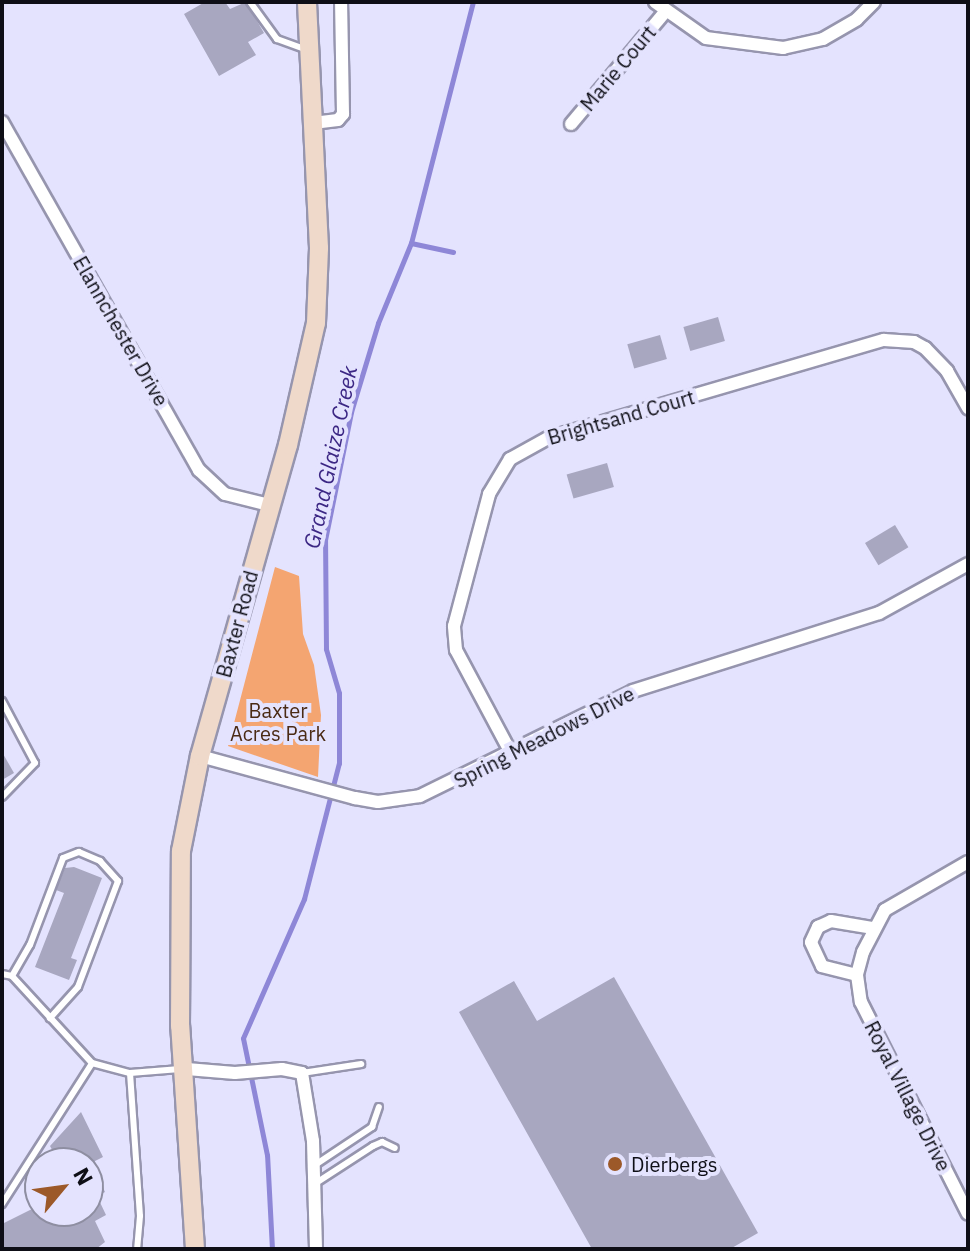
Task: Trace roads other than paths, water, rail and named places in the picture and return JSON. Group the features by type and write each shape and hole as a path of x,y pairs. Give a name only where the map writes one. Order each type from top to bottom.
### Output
{"main road":[{"name":"Baxter Road","path":"195,1249 187,1069 177,947 181,851 200,756 316,323 319,248 307,2"}],"street":[{"path":"313,123 338,120 343,114 341,2"},
{"path":"655,2 664,13 706,38 783,48 823,39 857,19 874,2"},
{"name":"Marie Court","path":"571,124 664,13"},
{"name":"Elannchester Drive","path":"2,122 199,470 225,494 269,505"},
{"name":"Brightsand Court","path":"511,753 456,650 454,626 489,494 498,473 518,452 548,438 884,340 914,342 925,348 947,371 968,408"},
{"name":"Spring Meadows Drive","path":"200,756 355,798 378,802 420,796 633,691 879,613 968,564"},
{"path":"873,928 831,921 818,927 811,942 822,966 857,975 873,928 885,910 968,862"},
{"name":"Royal Village Drive","path":"857,975 861,1002 962,1188 968,1214"},
{"path":"187,1069 235,1073 282,1069 302,1073 315,1165 316,1249"}],"lane":[{"path":"250,2 277,39 309,50"},
{"path":"2,701 35,763 2,797"},
{"path":"12,976 30,945 63,858 79,852 100,861 118,881 78,987 50,1018"},
{"path":"2,974 12,976 92,1063 130,1073 187,1069"},
{"path":"2,1204 92,1063"},
{"path":"302,1073 361,1064"},
{"path":"130,1073 140,1216 137,1249"},
{"path":"315,1165 372,1127 379,1107"},
{"path":"316,1183 382,1142 395,1148"}],"waterway":[{"name":"Grand Glaize Creek","path":"272,1249 267,1155 243,1038 304,899 339,763 339,693 326,649 325,540 351,412 378,323 411,243 473,2"},
{"path":"411,243 453,252"}],"place":[{"name":"Dierbergs","path":"615,1164"}],"park label":[{"name":"Baxter Acres Park","path":"278,722"}]}
